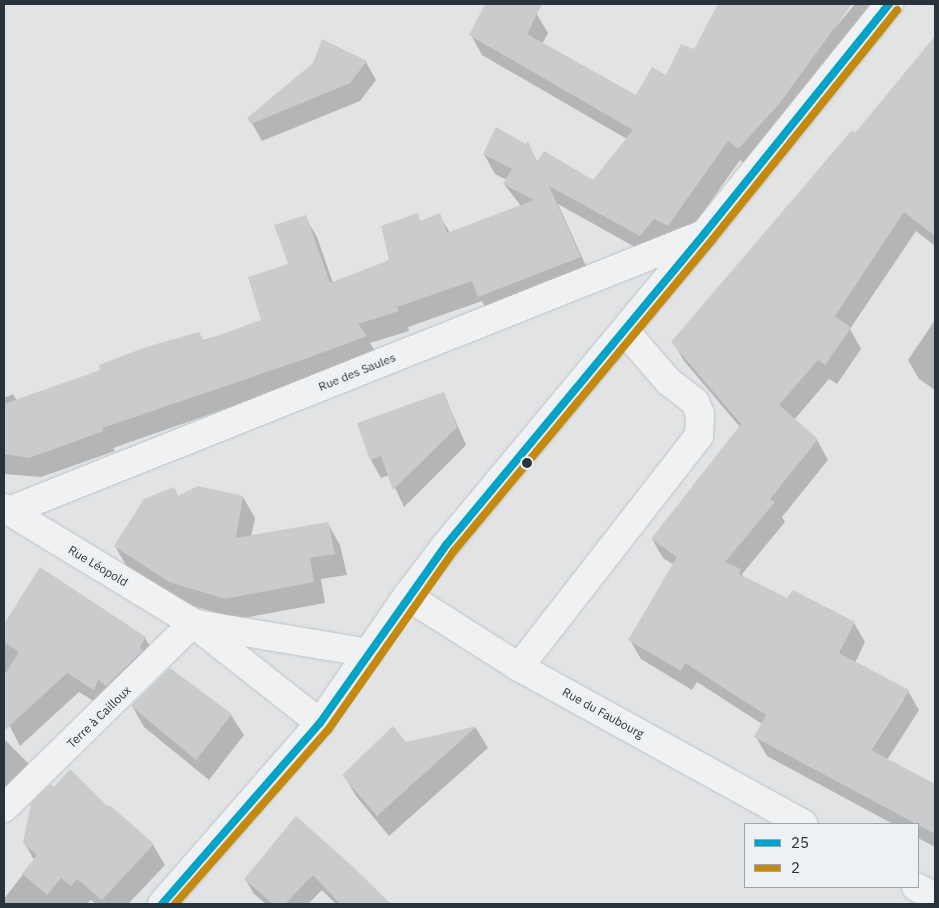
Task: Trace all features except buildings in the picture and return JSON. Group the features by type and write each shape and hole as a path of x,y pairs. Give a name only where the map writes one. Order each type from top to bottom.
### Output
{"street":[{"name":"Rue des Saules","path":"162,904 320,723 370,653 407,596 705,233 889,4"},
{"name":"Rue des Saules","path":"7,510 705,233"},
{"path":"519,667 698,436 700,414 695,402 669,382 625,331"},
{"name":"Rue Léopold","path":"7,510 193,624 320,723"},
{"name":"Rue du Faubourg","path":"407,596 519,667 801,823"},
{"name":"Rue Léopold","path":"193,624 370,653"},
{"name":"Terre à Cailloux","path":"4,808 193,624"},
{"path":"918,888 935,897"}],"transit line":[{"name":"25","path":"162,904 320,723 446,545 705,233 889,4"},
{"name":"2","path":"175,904 328,730 454,551 713,239 897,10"}]}
